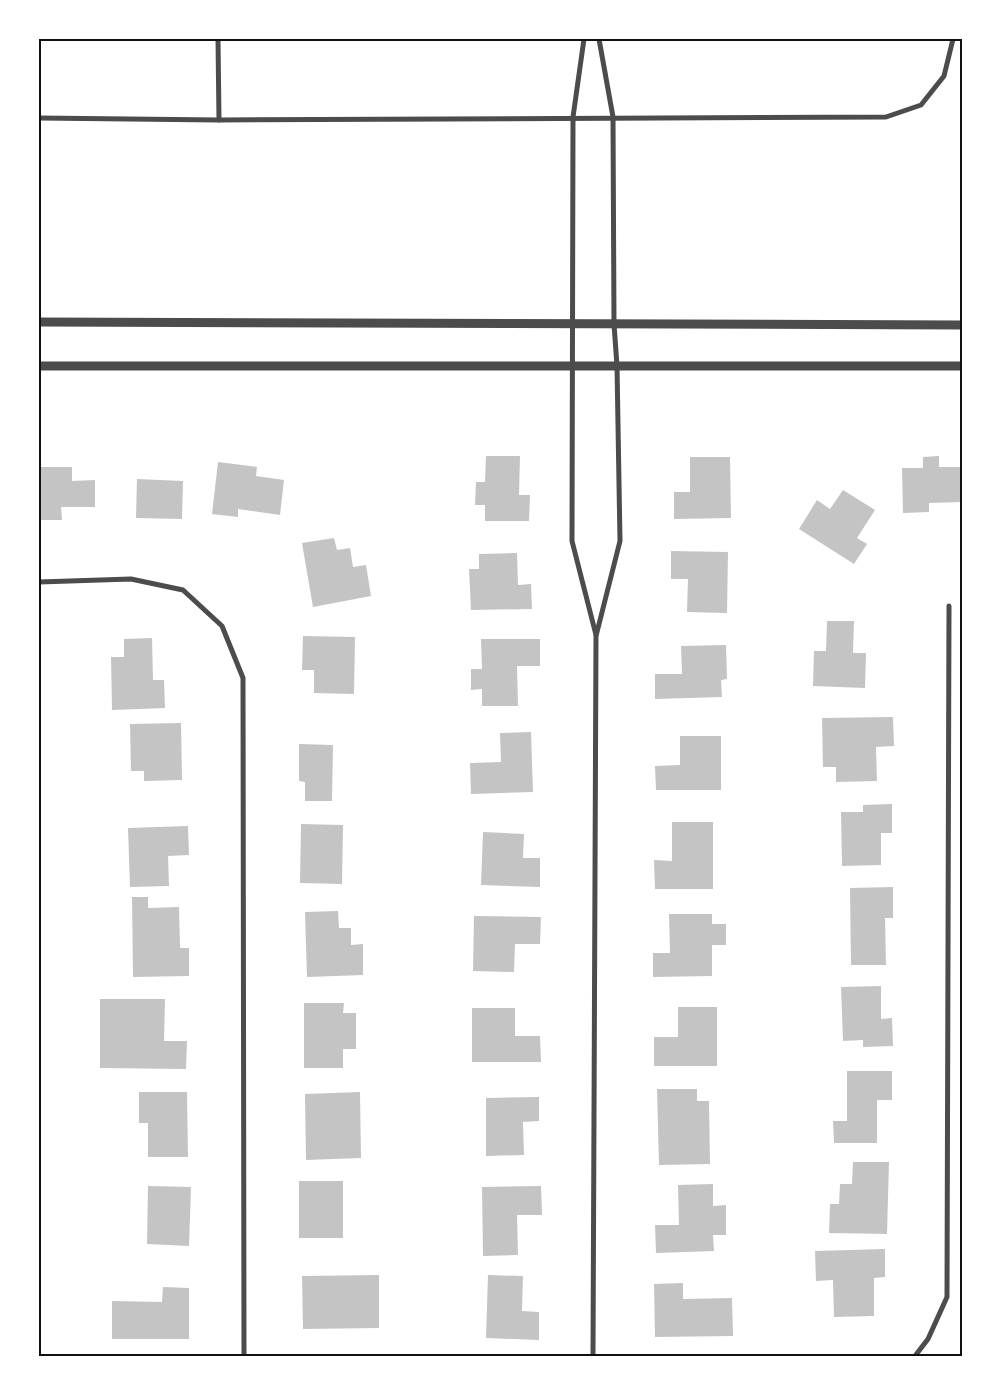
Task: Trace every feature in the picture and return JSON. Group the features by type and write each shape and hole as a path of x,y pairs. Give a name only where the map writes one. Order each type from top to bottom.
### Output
{"street":[{"path":"218,39 219,120"},
{"path":"584,39 573,117 572,324 574,366 572,541 596,636"},
{"path":"593,1356 596,636 620,541 617,366 614,324 613,117 599,39"},
{"path":"39,118 219,120 886,117 921,105 944,76 953,39"},
{"path":"39,322 962,325"},
{"path":"39,366 962,366"},
{"path":"39,582 131,579 183,590 222,626 243,678 244,1356"},
{"path":"915,1356 928,1339 947,1297 949,606"}],"building":[{"path":"486,456 520,456 519,495 530,495 529,521 485,521 485,505 475,505 476,482 485,482"},
{"path":"939,456 939,467 962,467 962,502 929,503 929,512 903,513 902,468 923,468 923,457"},
{"path":"690,457 730,457 731,518 674,519 674,492 690,492"},
{"path":"218,462 257,467 256,476 284,480 280,515 238,509 238,517 212,514"},
{"path":"39,467 72,467 72,481 95,480 95,507 61,507 62,520 39,520"},
{"path":"137,479 183,481 182,519 136,518"},
{"path":"843,490 875,510 857,538 867,544 854,564 799,529 817,500 830,509"},
{"path":"334,538 337,550 350,548 353,567 366,565 371,596 313,607 302,543"},
{"path":"671,551 728,552 727,613 687,612 688,579 671,579"},
{"path":"517,553 518,585 531,584 532,609 471,610 469,569 479,569 479,554"},
{"path":"827,621 854,621 853,653 866,653 865,688 813,686 814,651 826,651"},
{"path":"303,636 355,637 354,694 314,693 314,670 302,670"},
{"path":"152,638 153,680 164,680 165,708 112,710 111,657 124,657 124,639"},
{"path":"481,639 540,639 540,666 517,666 518,706 482,706 482,689 471,690 471,669 482,669"},
{"path":"726,645 727,679 721,680 722,697 655,699 655,674 682,674 681,646"},
{"path":"893,717 894,746 876,747 877,781 836,782 836,767 823,767 822,718"},
{"path":"181,723 182,780 144,781 144,771 131,771 130,724"},
{"path":"531,732 533,792 471,794 470,763 501,762 500,733"},
{"path":"680,736 721,736 721,790 656,790 655,766 680,765"},
{"path":"299,744 333,745 332,801 305,801 305,782 299,781"},
{"path":"892,804 892,833 881,833 881,865 842,866 841,812 863,812 863,805"},
{"path":"672,822 713,822 713,889 655,889 654,860 672,861"},
{"path":"301,824 343,825 342,884 300,883"},
{"path":"188,826 189,855 168,856 169,886 130,887 128,828"},
{"path":"483,832 524,834 523,858 540,858 540,887 481,885"},
{"path":"893,887 893,918 885,918 886,965 851,965 850,888"},
{"path":"132,897 148,897 148,908 179,907 180,948 189,948 189,976 133,977"},
{"path":"338,911 339,928 351,928 351,945 363,944 363,975 307,977 305,912"},
{"path":"669,914 712,914 712,924 726,924 726,945 712,945 712,976 653,977 653,953 670,953"},
{"path":"474,916 541,917 540,944 515,944 514,972 473,971"},
{"path":"881,986 881,1019 892,1018 893,1046 863,1047 863,1040 843,1041 841,987"},
{"path":"100,999 165,999 164,1041 187,1041 186,1069 100,1068"},
{"path":"304,1003 344,1003 343,1013 356,1013 356,1049 343,1049 343,1068 304,1068"},
{"path":"678,1007 717,1007 717,1066 654,1066 654,1037 678,1037"},
{"path":"472,1008 515,1008 515,1036 540,1036 541,1062 472,1062"},
{"path":"847,1071 892,1071 892,1100 877,1100 877,1143 834,1143 833,1121 847,1121"},
{"path":"657,1089 697,1089 697,1101 709,1101 710,1164 659,1165"},
{"path":"139,1092 187,1092 188,1157 148,1157 148,1123 139,1123"},
{"path":"360,1092 361,1158 306,1160 305,1094"},
{"path":"539,1097 539,1121 523,1122 524,1155 486,1156 486,1098"},
{"path":"853,1162 889,1162 887,1234 829,1233 830,1204 839,1204 840,1184 852,1184"},
{"path":"299,1181 343,1181 343,1238 299,1238"},
{"path":"713,1184 713,1206 726,1205 726,1235 713,1235 714,1251 656,1253 655,1225 679,1225 678,1185"},
{"path":"148,1186 191,1187 189,1246 147,1244"},
{"path":"541,1186 542,1215 517,1215 518,1255 483,1256 482,1187"},
{"path":"885,1249 885,1277 874,1278 874,1316 834,1317 833,1280 816,1281 815,1251"},
{"path":"379,1275 379,1328 303,1329 302,1276"},
{"path":"488,1275 523,1276 522,1311 539,1312 539,1340 486,1338"},
{"path":"683,1283 683,1299 732,1298 733,1336 655,1337 654,1284"},
{"path":"163,1287 189,1288 189,1339 112,1339 112,1301 162,1302"}]}
